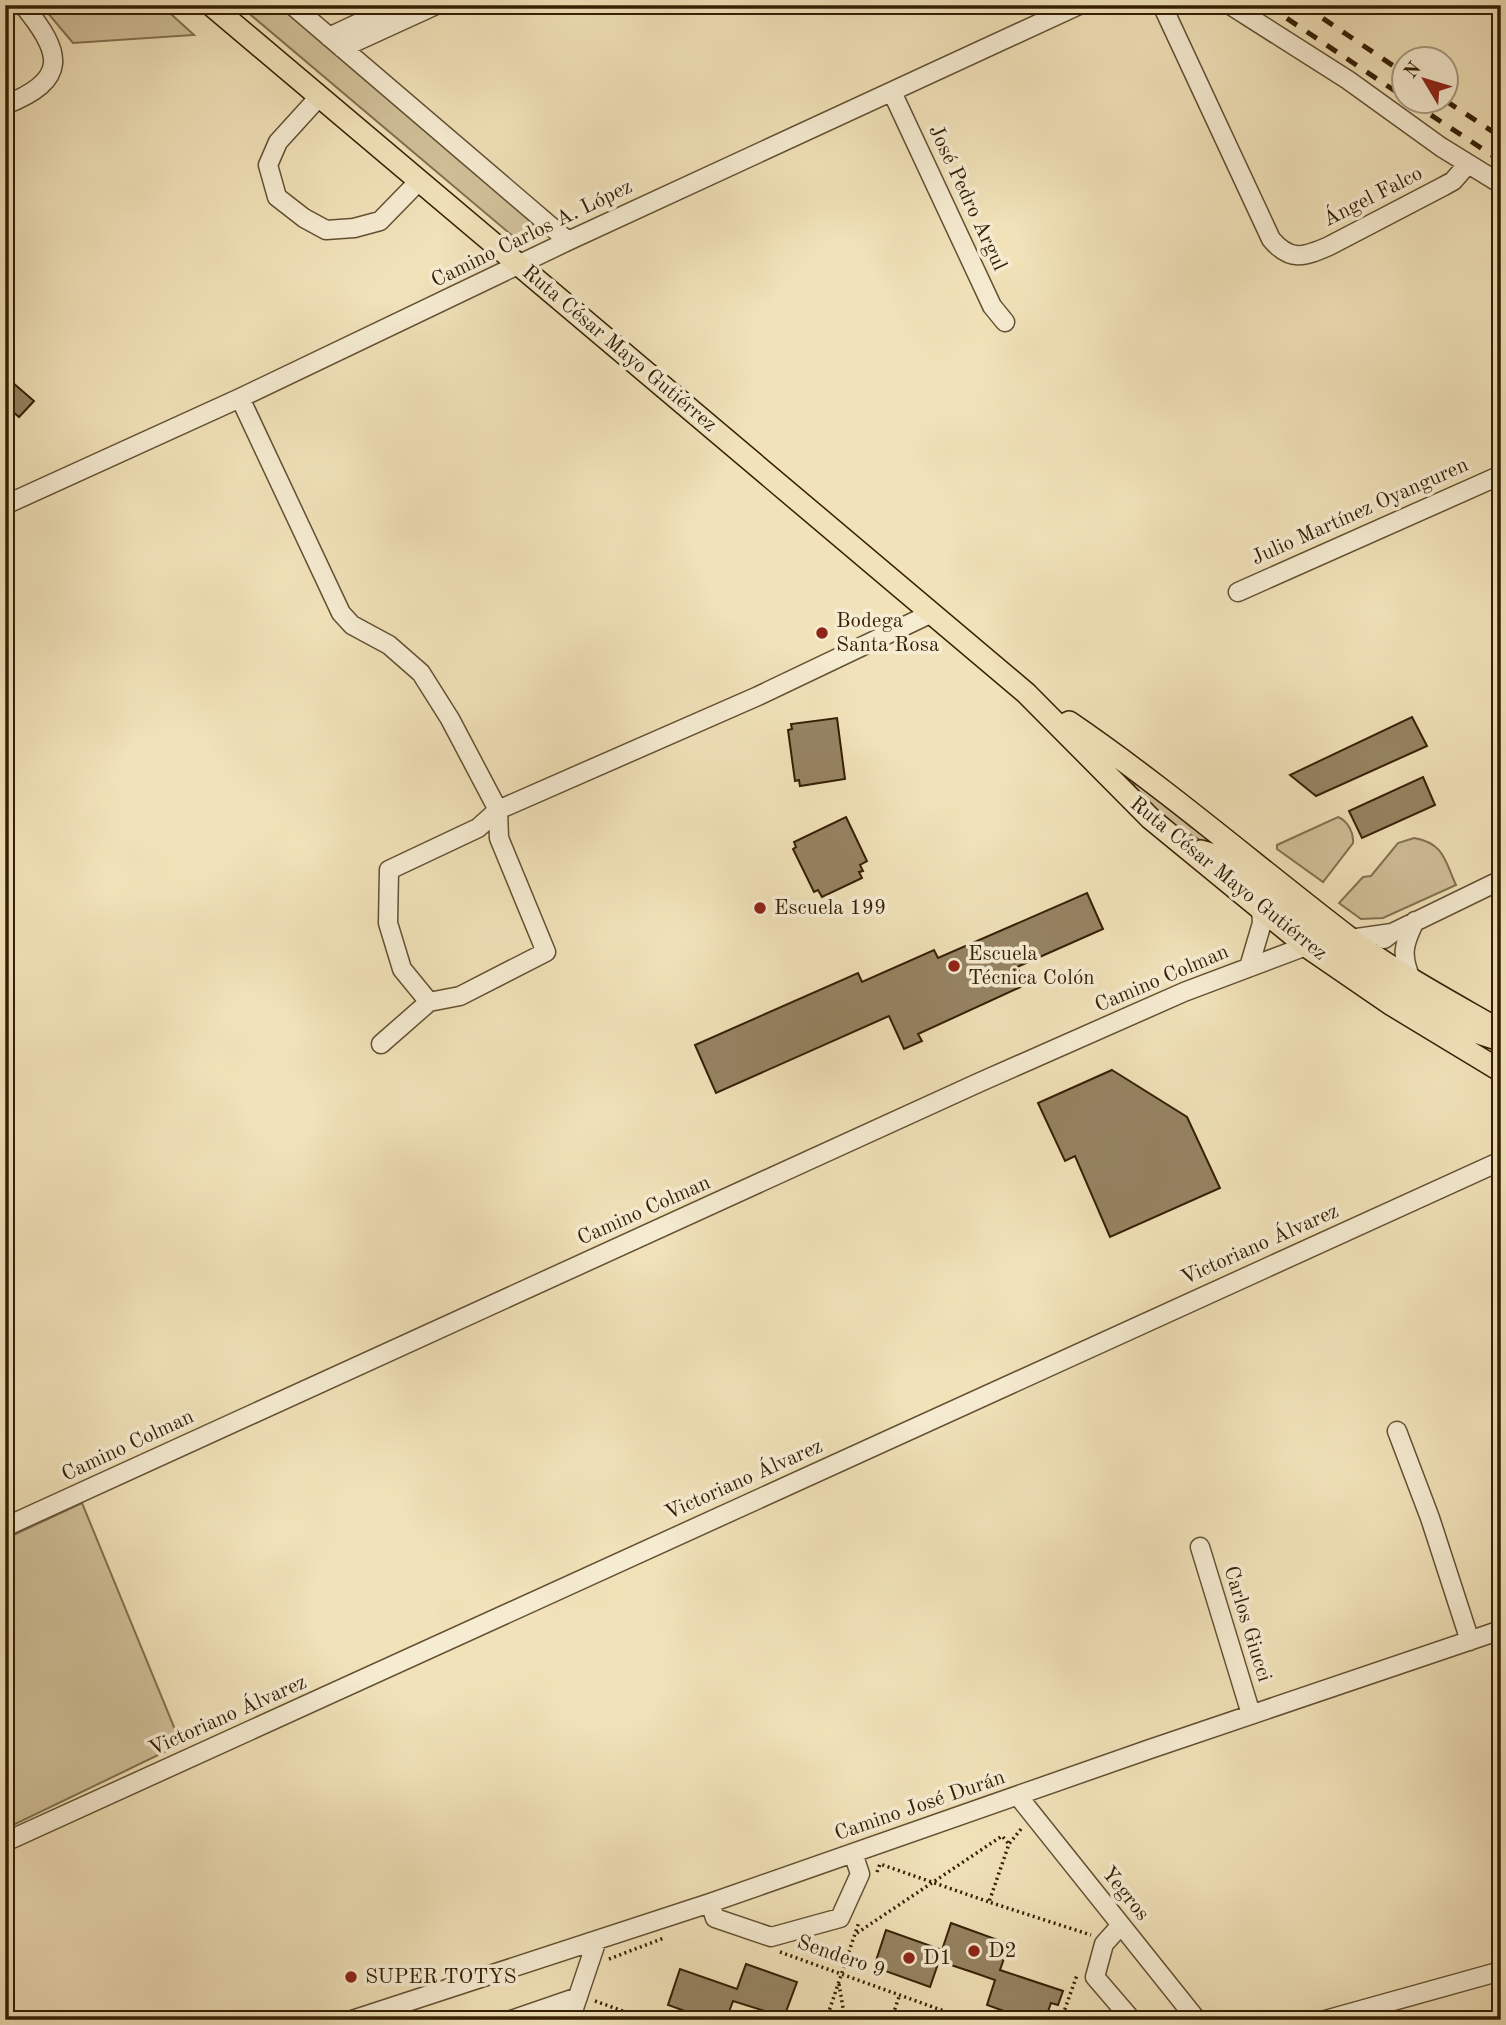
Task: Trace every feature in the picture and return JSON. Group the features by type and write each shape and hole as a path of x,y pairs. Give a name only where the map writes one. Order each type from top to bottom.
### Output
{"main road":[{"name":"Ruta César Mayo Gutiérrez","path":"211,5 1026,693 1151,819 1261,909 1315,931 1351,939 1372,962"},
{"name":"Ruta César Mayo Gutiérrez","path":"1026,693 1103,745 1315,931 1378,996 1501,1071"},
{"path":"1185,847 1221,857 1315,931 1324,947 1372,962 1411,979 1501,1031"},
{"path":"1372,962 1466,1029 1501,1040"}],"street":[{"path":"5,105 36,91 51,75 54,65 44,31 23,5"},
{"path":"292,5 568,241"},
{"path":"335,43 397,5"},
{"path":"335,43 436,5"},
{"name":"Camino Carlos A. López","path":"5,505 240,398 568,241 1079,5"},
{"name":"Ángel Falco","path":"1162,5 1271,239 1279,248 1298,256 1312,254 1453,181 1468,163"},
{"path":"1230,5 1348,80 1441,147 1501,184"},
{"name":"José Pedro Argul","path":"892,92 992,306 1005,321"},
{"path":"318,98 278,142 268,165 277,197 304,218 326,230 354,228 380,221 419,181"},
{"path":"240,398 341,613 352,625 389,645 421,673 450,719 498,810 499,838 546,952 460,996 429,1002 381,1044"},
{"name":"Julio Martínez Oyanguren","path":"1238,592 1501,475"},
{"path":"429,1002 402,969 388,923 389,870 478,828 498,810 758,696 932,613"},
{"name":"Camino Colman","path":"1372,962 1383,940 1392,933 1501,880"},
{"path":"1249,967 1262,923 1261,909"},
{"path":"1411,979 1404,953 1406,939 1415,921"},
{"name":"Camino Colman","path":"5,1527 978,1083 1184,992 1249,967 1315,931 1351,939 1392,933"},
{"path":"1372,962 1371,984 1378,996"},
{"name":"Victoriano Álvarez","path":"5,1842 1501,1161"},
{"path":"1397,1430 1430,1518 1470,1641"},
{"name":"Carlos Giucci","path":"1200,1547 1251,1714"},
{"name":"Camino José Durán","path":"352,2020 710,1903 1251,1714 1501,1630"},
{"name":"Yegros","path":"1018,1796 1197,2020"},
{"path":"710,1903 715,1918 771,1937 840,1918 860,1874 853,1853"},
{"path":"1121,1925 1104,1944 1095,1977 1132,2020"},
{"path":"570,2020 587,1999 597,1940"},
{"path":"1325,2020 1501,1971"},
{"path":"510,2020 587,1999"}],"path":[{"path":"989,1902 1009,1844 1021,1830 1018,1796"},
{"path":"855,1934 1002,1836 1009,1844"},
{"path":"876,1875 880,1864 1091,1934 1087,1947"},
{"path":"826,2020 863,1911"},
{"path":"606,1969 609,1958 667,1937"},
{"name":"Sendero 9","path":"778,1951 969,2020"},
{"path":"1061,2020 1078,1971"},
{"path":"839,1982 845,2020"},
{"path":"587,1999 598,1990"},
{"path":"891,2020 900,1994"},
{"path":"587,1999 592,2010"},
{"path":"587,1999 648,2020"}],"shaded area":[{"path":"41,5 161,5 194,35 73,43"},
{"path":"239,5 282,5 528,219 537,233 533,241 526,245 521,243"},
{"path":"1132,781 1177,811 1223,852 1184,831 1159,813 1139,793"},
{"path":"1338,817 1350,828 1353,843 1323,882 1277,849 1277,845"},
{"path":"1414,838 1424,840 1438,849 1456,885 1383,918 1361,919 1339,903 1363,877 1371,876 1398,843"},
{"path":"82,1503 181,1744 5,1829 5,1539"}],"building":[{"path":"5,376 34,401 19,417 5,405"},
{"path":"1412,717 1427,746 1316,796 1290,775"},
{"path":"837,718 845,779 800,786 799,780 795,781 788,730 792,729 791,724"},
{"path":"1423,777 1435,805 1362,838 1349,811"},
{"path":"846,817 867,861 860,865 862,878 822,897 818,890 814,892 793,849 796,847 794,842"},
{"path":"1087,893 1103,929 1017,967 1025,985 918,1034 922,1041 904,1049 889,1016 716,1093 695,1045 858,973 862,982 934,950 938,958"},
{"path":"1112,1070 1187,1117 1220,1188 1110,1237 1075,1156 1065,1161 1038,1103"},
{"path":"951,1923 1009,1944 1000,1970 1063,1991 1058,2005 1051,2003 1045,2020 1029,2020 987,2005 995,1980 939,1961 930,1987 874,1967 886,1930 942,1950"},
{"path":"746,1964 797,1982 784,2017 733,2001 726,2020 710,2020 668,2005 680,1969 737,1989"}],"railway":[{"path":"1267,5 1390,88"},
{"path":"1303,5 1390,64"},
{"path":"1460,110 1501,137"},
{"path":"1432,116 1501,161"}],"place":[{"name":"Bodega Santa Rosa","path":"822,633"},
{"name":"Escuela 199","path":"760,908"},
{"name":"Escuela Técnica Colón","path":"954,966"},
{"name":"D2","path":"974,1951"},
{"name":"D1","path":"909,1958"},
{"name":"SUPER TOTYS","path":"351,1977"}]}
